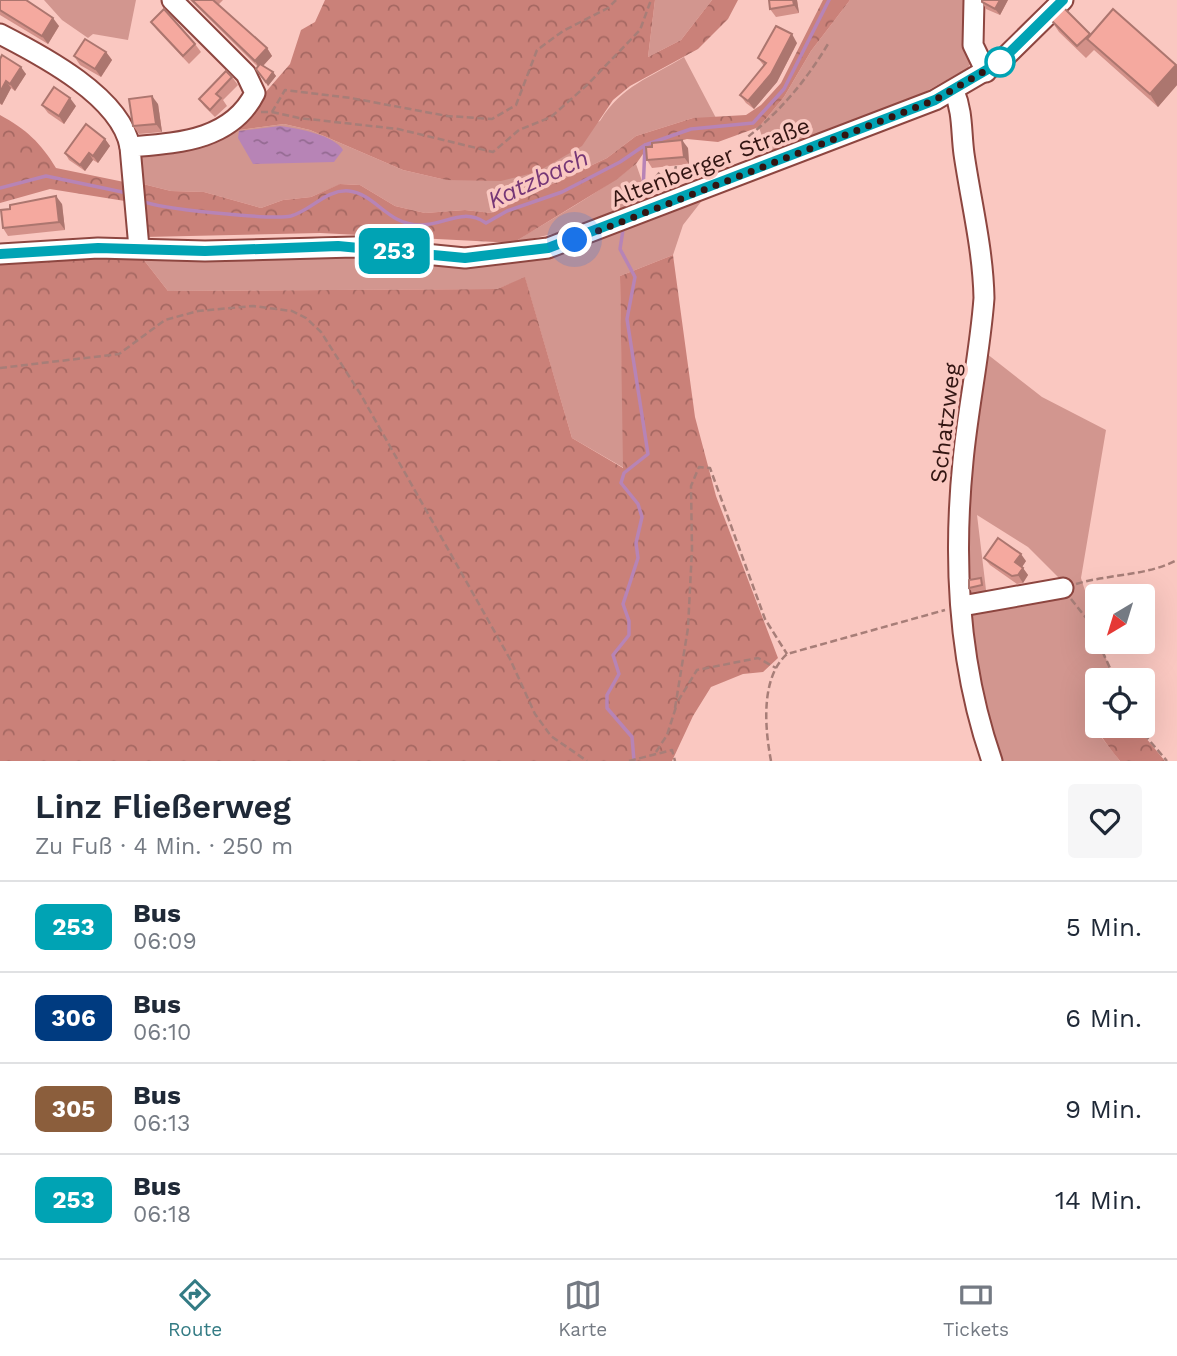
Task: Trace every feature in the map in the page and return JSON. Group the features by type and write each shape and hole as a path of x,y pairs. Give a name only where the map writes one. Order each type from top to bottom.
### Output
{"street":[{"path":"130,148 186,141 221,130 243,111 255,93 253,84 172,0"},
{"path":"974,0 974,45 986,72"},
{"name":"Altenberger Straße","path":"0,254 139,248 205,251 354,247 465,258 521,253 575,240 954,91 986,72 1013,51 1063,0"},
{"path":"0,34 104,99 124,127 130,148 139,248"},
{"name":"Schatzweg","path":"954,91 960,105 964,153 984,272 982,328 959,506 962,606 975,708 992,761"},
{"path":"962,606 1063,588"}],"path":[{"path":"272,112 285,90 351,97 447,116 492,120 516,105 537,50 563,31 608,8 616,0"},
{"path":"243,111 272,112 299,118 398,130 493,152 519,130 551,117 586,85 640,30 651,0"},
{"path":"740,143 766,123 791,98 828,44"},
{"path":"656,178 660,172 675,170 676,166"},
{"path":"0,368 119,354 165,320 198,311 253,306 292,311 306,318 321,332 361,395 510,659 535,714 551,736 587,761"},
{"path":"676,708 688,628 692,549 691,486 695,473 704,466 710,468 765,619 787,654"},
{"path":"1085,616 1063,588 1101,576 1162,568 1177,560"},
{"path":"771,761 766,727 768,698 776,668 787,654 962,606"},
{"path":"656,752 667,735 683,689 697,670 758,658 776,668"},
{"path":"1148,738 1167,761"},
{"path":"629,761 672,750 675,761"}],"shaded area":[{"path":"44,0 136,0 128,40 93,34 88,38 62,20"},
{"path":"655,0 712,0 681,40 648,57"},
{"path":"850,0 970,0 971,62 968,68 918,96 767,153 759,127 784,97 811,51"},
{"path":"684,57 716,118 693,118 636,136 607,158 491,213 465,210 425,213 395,206 360,185 341,184 311,197 283,200 261,208 204,192 171,191 139,183 138,161 143,155 232,131 284,124 310,130 403,170 446,180 600,121 627,90"},
{"path":"636,164 648,198 561,232 513,243 591,195"},
{"path":"704,198 683,225 673,255 620,276 624,468 572,438 525,278 497,289 168,291 140,255 551,254"},
{"path":"982,350 1042,397 1106,430 1081,578 1085,591 1085,654 1105,654 1109,668 1085,668 1085,738 1102,738 1120,761 996,761 966,608 1065,584 1028,547 977,515 987,598 970,600 963,564"}],"green space":[{"path":"325,0 655,0 648,57 681,40 712,0 738,0 728,19 698,49 630,86 613,100 582,146 537,172 501,181 446,180 403,170 310,130 284,124 232,131 290,64 301,30 315,22"},
{"path":"823,0 850,0 811,51 784,97 759,127 718,142 687,139 657,147 643,154 636,164 616,180 513,243 320,233 145,237 139,183 171,191 204,192 261,208 283,200 311,197 340,184 360,185 395,206 425,213 465,210 491,213 607,158 636,136 693,118 746,115 761,105 781,83"},
{"path":"0,115 32,137 56,168 129,183 131,202 50,189 0,203"},
{"path":"140,255 168,291 497,289 525,277 572,438 623,468 620,276 673,255 695,417 716,496 778,658 763,672 743,674 711,687 693,716 672,761 0,761 0,261"},
{"path":"1103,738 1146,738 1165,761 1120,761"}],"water":[{"path":"280,126 324,136 343,150 334,162 253,164 238,138 239,131"}],"building":[{"path":"0,0 26,0 53,18 42,36 0,10"},
{"path":"192,0 213,0 267,48 255,61"},
{"path":"769,0 793,0 794,5 770,9"},
{"path":"982,0 1000,0 995,9"},
{"path":"1063,7 1090,34 1077,46 1051,20"},
{"path":"164,9 195,44 183,56 151,22"},
{"path":"1113,9 1176,65 1150,94 1087,39"},
{"path":"776,26 792,34 771,74 748,101 740,95 766,63 758,58"},
{"path":"85,39 106,52 95,69 74,56"},
{"path":"2,55 21,67 10,84 6,81 0,92 0,59"},
{"path":"260,64 273,72 266,82 256,69"},
{"path":"226,71 232,77 216,94 221,98 210,110 199,99"},
{"path":"54,87 70,98 59,116 42,105"},
{"path":"152,96 156,124 133,126 129,99"},
{"path":"86,124 105,139 93,156 89,153 80,165 65,153"},
{"path":"682,140 684,157 647,160 646,147 652,147 652,143"},
{"path":"56,196 59,222 3,228 1,210 10,209 10,205"},
{"path":"998,538 1021,554 1015,562 1023,568 1018,575 1012,576 984,558"},
{"path":"981,578 982,585 969,588 969,580"}],"waterway":[{"name":"Katzbach","path":"143,201 191,210 281,217 299,213 333,193 349,191 358,193 390,215 409,224 429,224 461,217 477,218 486,223 507,211 562,192 620,162 645,145 691,129 753,123 784,89 829,0"},
{"path":"638,200 643,192 645,145"},
{"name":"Katzbach","path":"0,188 46,176 127,193"},
{"path":"623,230 620,249 635,277 627,319 648,454 624,473 621,483 638,504 642,517 636,543 638,558 623,604 629,621 629,635 613,655 619,674 607,695 607,708 632,737 634,761"}],"bus line":[{"name":"253","path":"0,254 98,248 205,251 338,246 465,258 492,257 548,248 693,195 935,100 1000,62 1063,0"}],"route":[{"path":"575,240 935,100 1000,62"}]}
